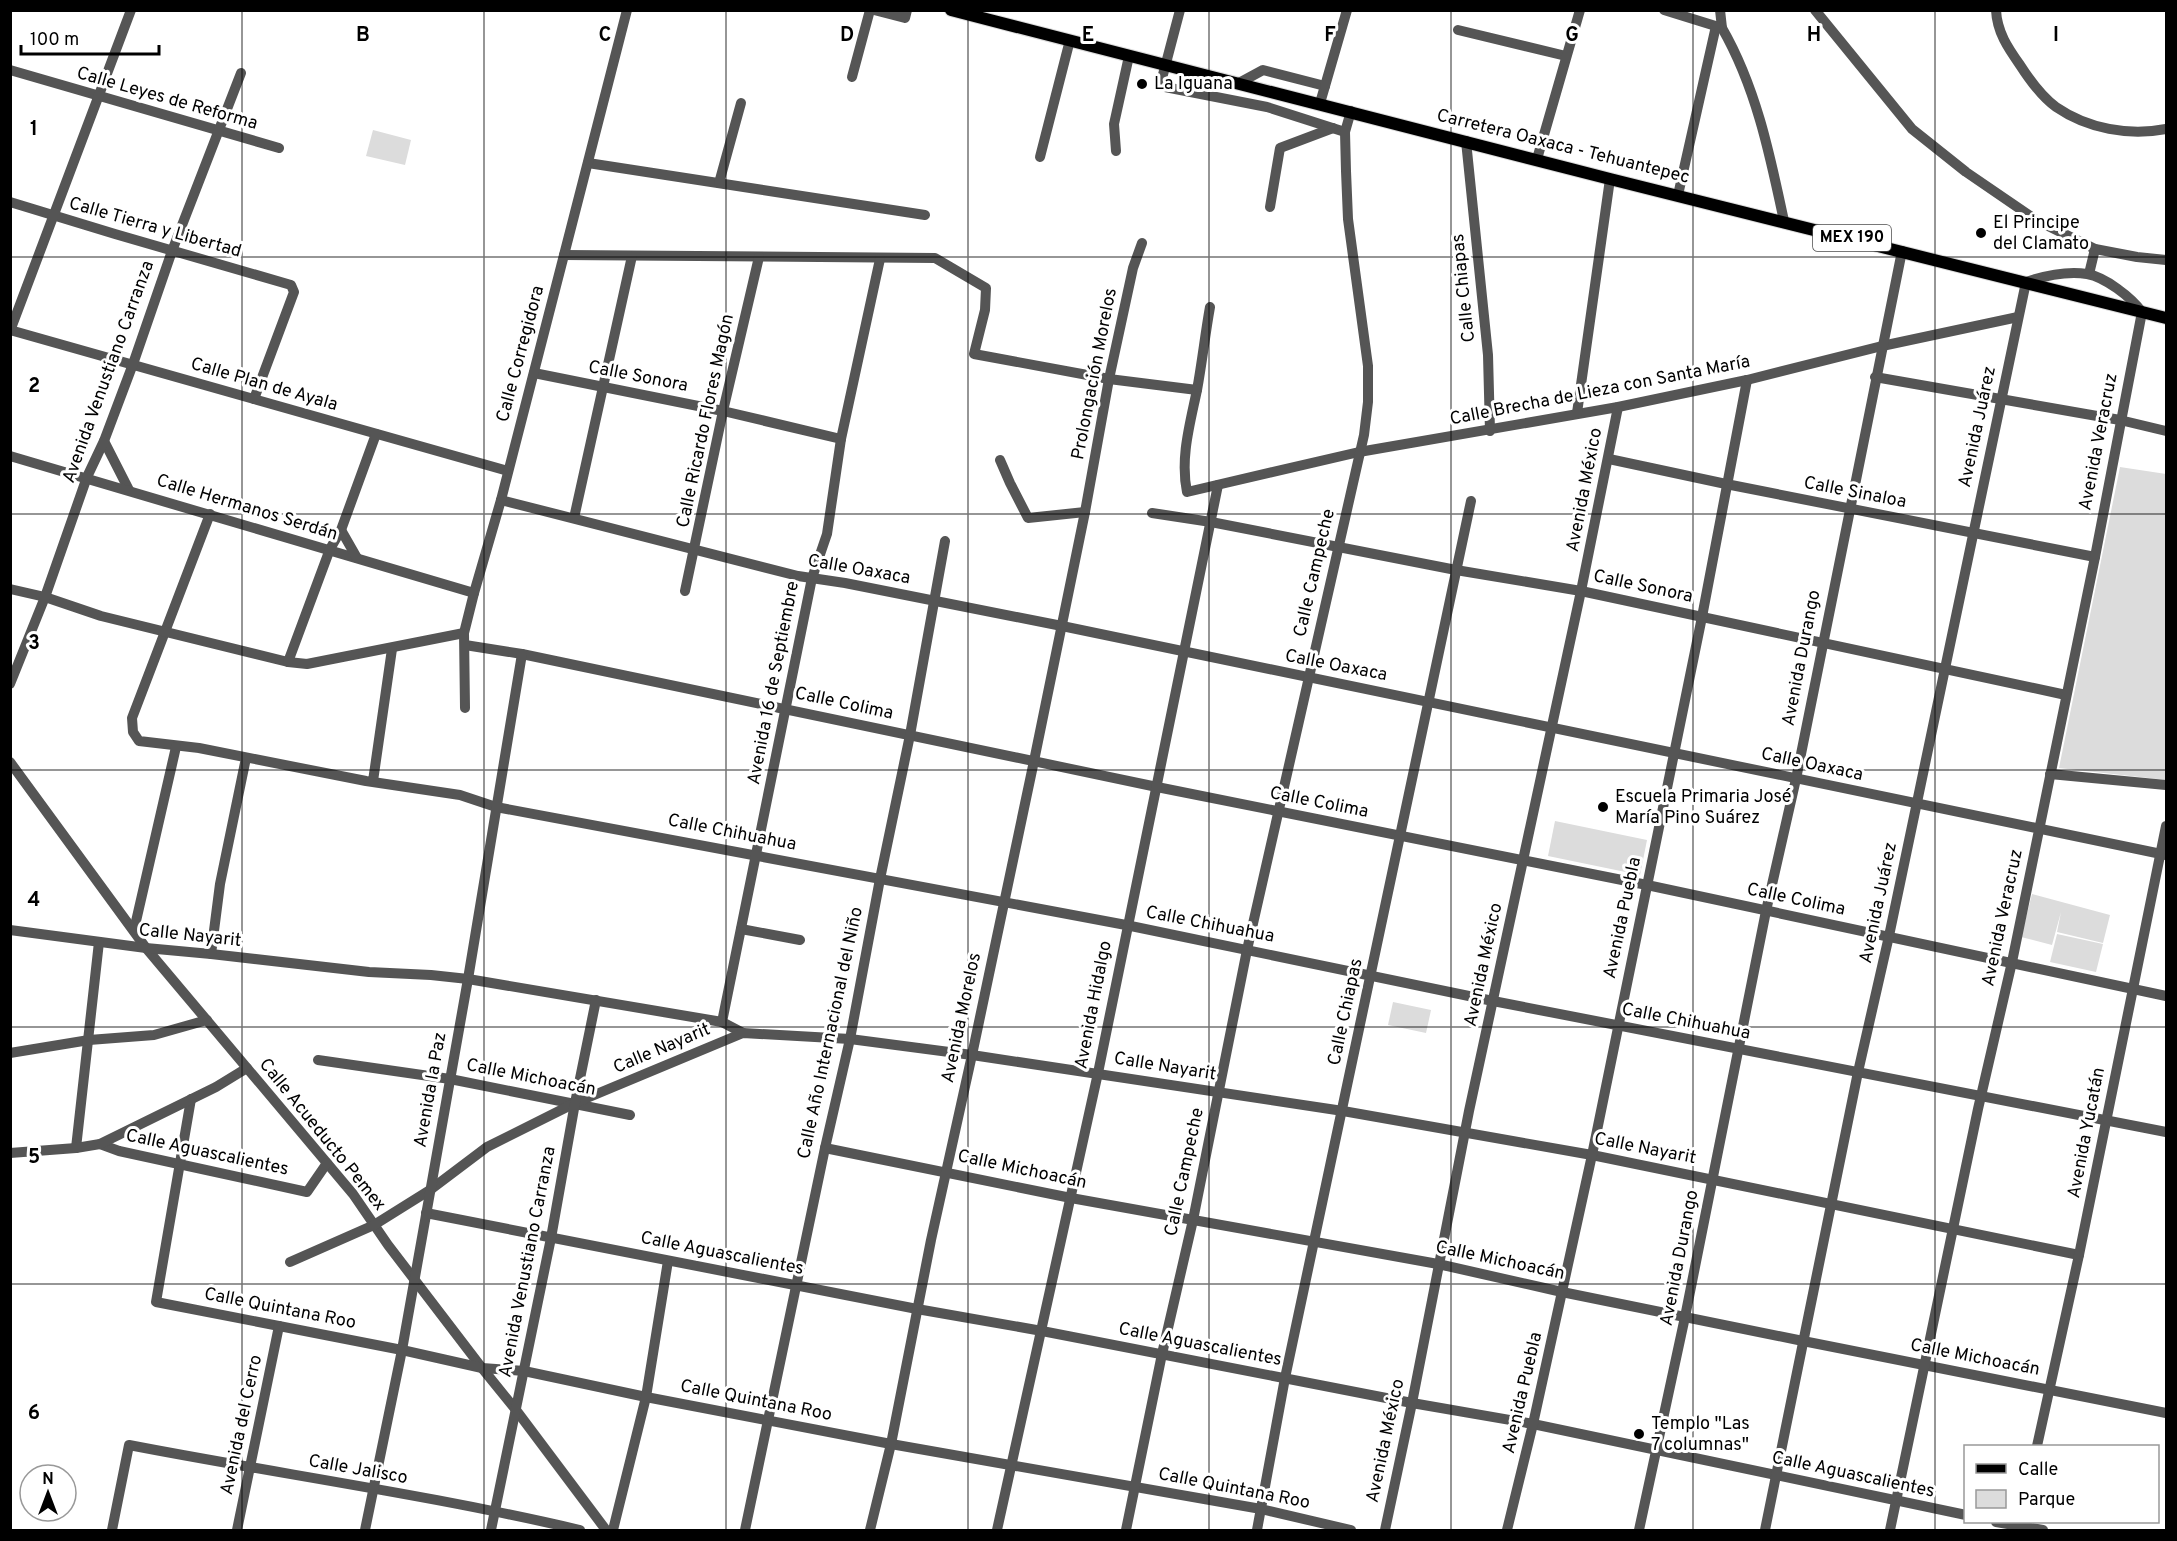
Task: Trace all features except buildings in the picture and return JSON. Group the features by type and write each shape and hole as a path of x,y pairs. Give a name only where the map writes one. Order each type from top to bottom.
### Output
{"main road":[{"name":"Carretera Oaxaca - Tehuantepec","path":"951,10 1610,179 2166,318"}],"street":[{"path":"11,331 131,10"},
{"name":"Calle Corregidora","path":"465,708 465,639 474,593 501,500 627,10"},
{"path":"852,76 872,10 904,18 907,10"},
{"path":"1180,10 1160,86 1267,107 1345,132"},
{"path":"1320,103 1347,10"},
{"path":"1537,159 1580,10"},
{"path":"1664,10 1719,27 1744,71 1767,142 1784,221"},
{"path":"1678,195 1719,27 1720,10"},
{"path":"1815,10 1912,129 1966,172 2036,220 2095,249 2166,260"},
{"path":"1996,10 2000,31 2008,48 2028,77 2055,106 2100,128 2151,132 2166,129"},
{"path":"1458,30 1566,56"},
{"path":"1040,157 1070,40"},
{"path":"1116,151 1114,124 1129,56"},
{"name":"Calle Leyes de Reforma","path":"10,70 279,148"},
{"path":"1239,83 1263,70 1325,86"},
{"name":"Avenida Venustiano Carranza","path":"10,684 45,597 87,477 104,441 134,364 172,251 241,73"},
{"path":"718,183 741,103"},
{"name":"Calle Campeche","path":"1126,1530 1162,1354 1193,1220 1247,950 1364,435 1368,402 1368,366 1348,219 1345,132 1351,111"},
{"path":"1270,207 1280,148 1333,128"},
{"name":"Calle Chiapas","path":"1466,141 1487,346 1490,431"},
{"path":"588,163 925,215"},
{"path":"1577,413 1610,179"},
{"name":"Calle Tierra y Libertad","path":"10,202 291,285 294,292 254,399"},
{"name":"Prolongación Morelos","path":"1085,512 1109,379 1133,268 1142,243"},
{"path":"2089,274 2095,249"},
{"name":"Avenida Durango","path":"1640,1530 1766,911 1796,779 1902,251"},
{"path":"564,255 935,258 986,288 985,310 974,354 1109,379 1197,390 1210,307"},
{"path":"574,518 632,256"},
{"name":"Calle Ricardo Flores Magón","path":"685,591 723,411 759,257"},
{"name":"Avenida 16 de Septiembre","path":"722,1022 812,578 827,534 841,439 880,259"},
{"path":"2026,282 2072,273 2089,274 2119,289 2142,312"},
{"name":"Avenida Juárez","path":"1765,1530 1858,1072 1889,936 2026,282"},
{"name":"Avenida Veracruz","path":"1890,1530 1981,1096 2012,962 2095,557 2142,312"},
{"name":"Calle Brecha de Lieza con Santa María","path":"1197,390 1188,430 1184,476 1187,492 1359,453 1618,407 1747,380 1882,346 2018,317"},
{"name":"Calle Plan de Ayala","path":"11,331 508,471"},
{"name":"Calle Sonora","path":"534,373 723,411 841,439"},
{"path":"1875,377 2120,420 2166,431"},
{"name":"Avenida Puebla","path":"1507,1530 1533,1424 1592,1155 1702,617 1747,380"},
{"name":"Avenida México","path":"1384,1530 1618,407"},
{"path":"288,662 376,434"},
{"path":"104,441 129,490"},
{"name":"Calle Hermanos Serdán","path":"10,456 474,593"},
{"name":"Calle Sinaloa","path":"1609,459 2095,557"},
{"path":"1000,460 1028,518 1085,512"},
{"name":"Avenida Hidalgo","path":"997,1530 1098,1073 1126,925 1157,787 1218,484"},
{"name":"Calle Oaxaca","path":"501,500 798,576 1062,626 2164,854"},
{"name":"Calle Chiapas","path":"1257,1530 1285,1378 1470,501"},
{"name":"Avenida Morelos","path":"870,1530 891,1444 916,1309 972,1055 1085,512"},
{"name":"Calle Sonora","path":"1152,513 1581,591 2067,695"},
{"path":"165,630 210,514"},
{"path":"340,530 357,558"},
{"name":"Calle Año Internacional del Niño","path":"745,1530 850,1039 910,735 945,542"},
{"path":"10,589 45,597 101,615 288,662 307,664 465,639"},
{"name":"Calle Chihuahua","path":"165,630 132,718 133,732 139,741 199,748 460,795 496,807 757,854 1126,925 1493,1001 2166,1132"},
{"name":"Calle Colima","path":"465,639 522,654 1157,787 1647,885 2166,996"},
{"path":"374,781 392,649"},
{"name":"Avenida la Paz","path":"365,1530 402,1350 468,979 522,654"},
{"path":"134,930 176,747"},
{"path":"211,954 220,884 246,758"},
{"name":"Calle Acueducto Pemex","path":"10,762 146,948 353,1194 374,1225 606,1530"},
{"path":"2050,774 2166,786"},
{"name":"Avenida Yucatán","path":"2037,1445 2079,1255 2133,989 2164,854 2166,826"},
{"path":"741,929 800,940"},
{"name":"Calle Nayarit","path":"10,930 146,948 369,972 468,979 722,1022"},
{"path":"76,1148 99,942"},
{"name":"Avenida Venustiano Carranza","path":"491,1530 551,1238 596,1000"},
{"path":"10,1053 89,1040 154,1035 207,1020"},
{"path":"722,1022 743,1033"},
{"name":"Calle Nayarit","path":"290,1262 374,1225 430,1190 487,1147 575,1103 743,1033 850,1039 1098,1073 1343,1111 1592,1155 2079,1255"},
{"name":"Calle Michoacán","path":"318,1060 450,1079 630,1114"},
{"path":"10,1153 100,1144 191,1100 247,1068"},
{"path":"179,1164 191,1100"},
{"name":"Calle Aguascalientes","path":"100,1144 119,1151 307,1192 327,1163"},
{"name":"Calle Michoacán","path":"825,1148 1071,1198 1438,1264 1562,1292 2166,1413"},
{"name":"Calle Quintana Roo","path":"179,1164 156,1302 482,1368 524,1371 891,1444 1261,1509 1351,1530"},
{"name":"Calle Aguascalientes","path":"426,1213 916,1309 1533,1424 1964,1515"},
{"path":"613,1530 646,1397 668,1261"},
{"name":"Avenida del Cerro","path":"237,1530 279,1326"},
{"name":"Calle Jalisco","path":"112,1530 129,1445 496,1510 580,1530"},
{"path":"2006,1523 2043,1530"}],"green space":[{"path":"373,130 411,140 405,165 366,156"},
{"path":"2120,467 2166,474 2166,780 2059,768"},
{"path":"1555,821 1647,840 1640,875 1548,856"},
{"path":"2032,894 2110,915 2103,943 2057,932 2061,912 2052,945 2021,937"},
{"path":"2057,934 2103,944 2096,972 2050,962"},
{"path":"1393,1002 1431,1010 1426,1033 1388,1025"}],"place":[{"name":"La Iguana","path":"1142,84"},
{"name":"El Principe del Clamato","path":"1981,233"},
{"name":"Escuela Primaria José María Pino Suárez","path":"1603,807"},
{"name":"Templo \"Las 7 columnas\"","path":"1639,1434"}]}
